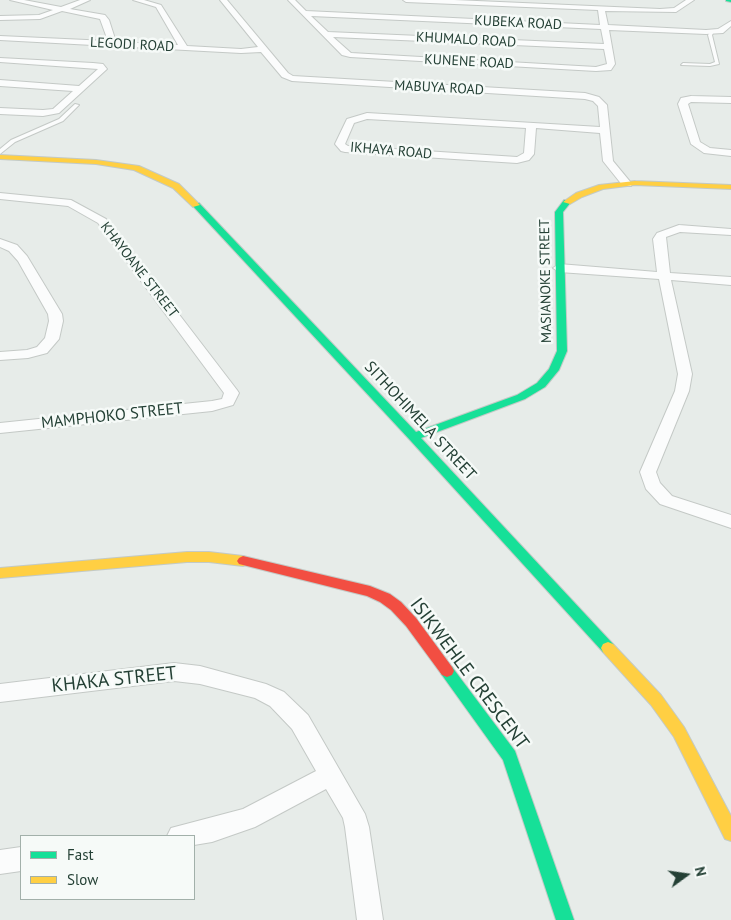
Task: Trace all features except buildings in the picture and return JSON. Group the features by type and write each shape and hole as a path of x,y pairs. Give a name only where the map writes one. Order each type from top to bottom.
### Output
{"street":[{"path":"13,0 104,18 113,44"},
{"path":"0,18 37,18 87,0"},
{"path":"136,0 159,6 184,48"},
{"name":"MABUYA ROAD","path":"223,0 285,75 295,79 590,97 601,102 608,161 627,184"},
{"name":"KUNENE ROAD","path":"290,0 345,53 358,57 587,68 610,67 611,64 601,9"},
{"path":"406,0 668,11 678,9 692,0"},
{"name":"KUBEKA ROAD","path":"304,13 712,32 720,31 731,23"},
{"name":"KHUMALO ROAD","path":"325,34 608,47"},
{"name":"LEGODI ROAD","path":"0,38 241,51 263,49"},
{"path":"0,60 94,65 102,68 60,109 54,112 0,111"},
{"path":"0,83 81,89"},
{"path":"731,100 691,99 684,100 683,104 696,144 708,150 731,152"},
{"name":"IKHAYA ROAD","path":"531,125 529,154 519,160 355,150 346,149 340,144 350,121 367,116 531,125 605,130"},
{"name":"SITHOHIMELA STREET","path":"0,158 84,161 121,165 152,174 176,186 414,438 656,700 679,732 731,832"},
{"name":"MASIANOKE STREET","path":"414,438 521,397 541,385 558,364 562,351 559,268 560,212 564,204 586,192 627,184 655,182 731,187"},
{"name":"KHAYOANE STREET","path":"0,196 71,203 102,221 230,388 232,397 224,404"},
{"path":"731,232 679,228 661,235 659,239 664,275 684,367 684,382 648,468 648,476 655,489 666,500 731,522"},
{"path":"0,242 13,248 23,259 55,314 56,321 52,339 42,350 28,354 0,356"},
{"path":"559,268 731,281"},
{"name":"MAMPHOKO STREET","path":"0,428 224,404"},
{"name":"ISIKWEHLE CRESCENT","path":"0,573 210,556 270,567 370,591 385,598 396,606 411,622 510,756 565,920"},
{"name":"KHAKA STREET","path":"0,694 186,672 250,688 277,699 300,722 348,805 357,827 370,920"},
{"path":"184,835 212,830 248,819 331,776"},
{"path":"0,862 20,858"}],"lane":[{"path":"683,64 710,65 717,63 710,35 712,32"},
{"path":"0,152 13,141 61,120 77,105"}],"traffic: fast":[{"path":"414,437 521,397 541,385 554,370 562,351 559,212 567,202"},
{"path":"196,205 414,437 608,648"},
{"path":"447,671 510,756 565,920"}],"traffic: slow":[{"path":"0,157 96,162 136,168 176,186 196,205"},
{"path":"567,202 579,195 602,187 635,183 731,187"},
{"path":"0,573 187,557 209,557 243,561"},
{"path":"608,648 656,700 679,732 731,833"}],"traffic: jam":[{"path":"243,561 370,591 385,598 396,606 411,622 447,671"}]}
